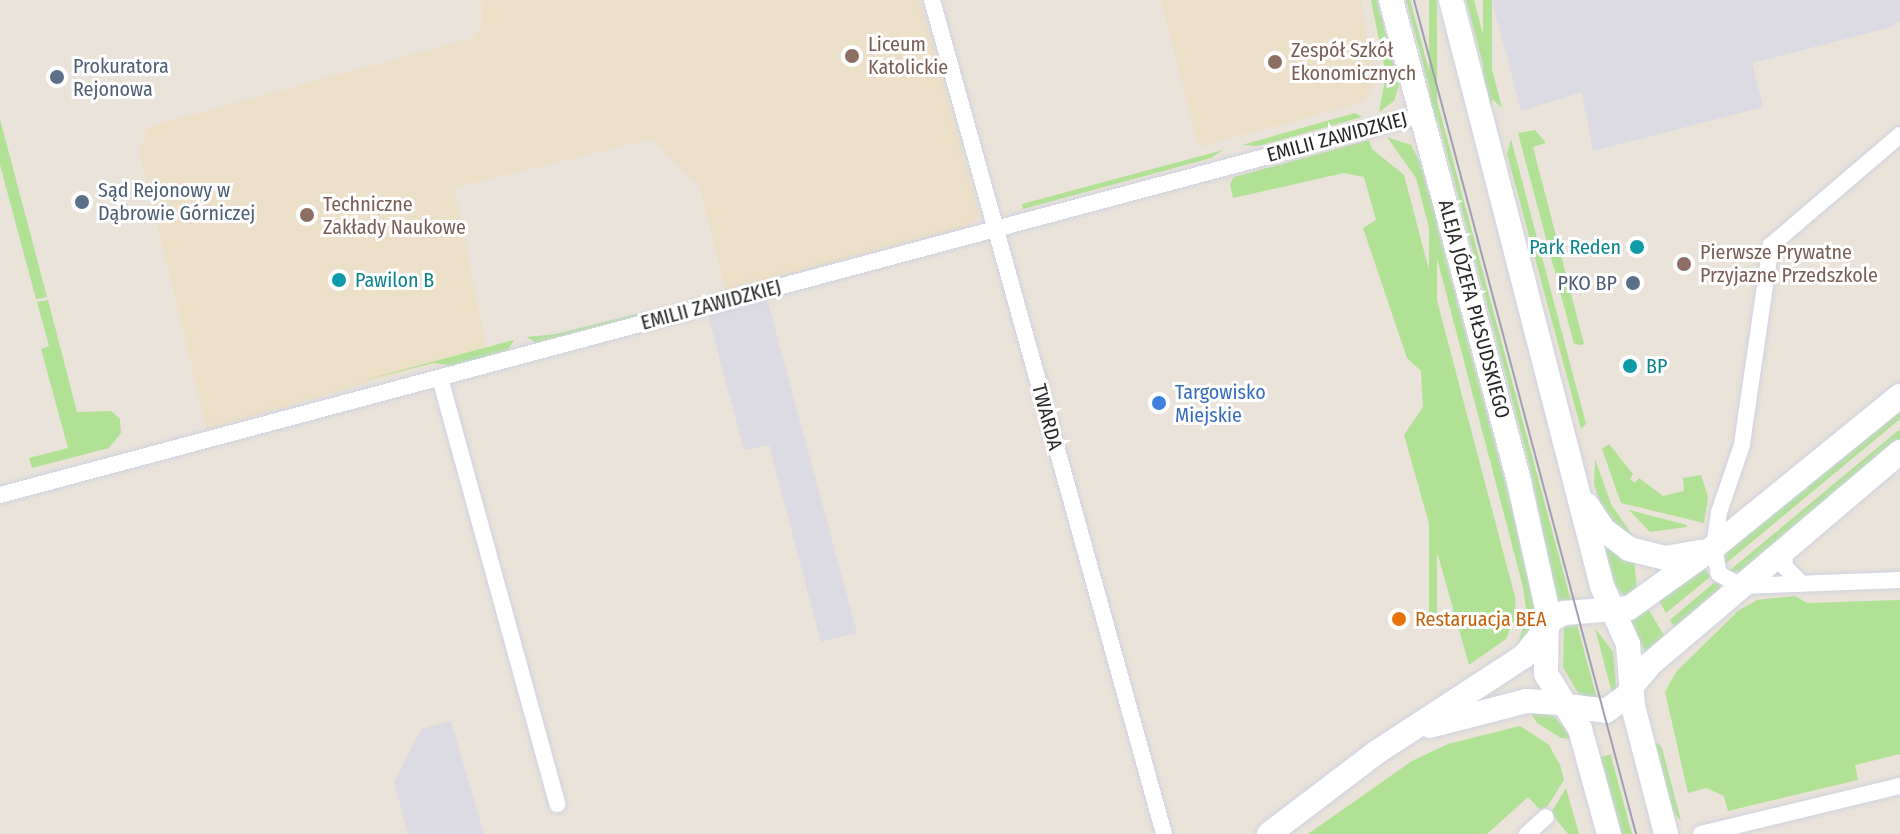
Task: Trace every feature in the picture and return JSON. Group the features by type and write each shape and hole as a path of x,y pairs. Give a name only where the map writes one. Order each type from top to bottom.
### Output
{"street":[{"name":"TWARDA","path":"932,0 1164,834"},
{"name":"ALEJA JÓZEFA PIŁSUDSKIEGO","path":"1391,0 1515,465 1548,623"},
{"path":"1451,0 1611,612 1628,644 1631,690 1666,834"},
{"name":"EMILII ZAWIDZKIEJ","path":"0,495 1422,115"},
{"path":"1900,135 1771,245 1742,445 1714,547 1719,574 1742,586 1900,580"},
{"path":"440,378 557,804"},
{"path":"1269,834 1401,737 1524,656 1548,623 1570,612 1611,612 1629,608 1714,547 1900,396"},
{"path":"1401,737 1504,705 1542,698 1606,711 1631,690 1650,664 1900,452"},
{"path":"1729,485 1741,510 1757,512"},
{"path":"1582,495 1604,530 1640,554 1672,558 1714,547"},
{"path":"1784,548 1785,567 1801,583"},
{"path":"1548,623 1546,674 1582,735 1609,834"},
{"path":"1701,834 1900,786"},
{"path":"1527,834 1546,817"}],"shaded area":[{"name":"Techniczne Zakłady Naukowe","path":"481,0 920,0 980,216 967,227 726,292 700,188 652,139 454,188 488,356 452,366 434,363 207,430 139,150 148,127 471,38 482,26"},
{"name":"Zespół Szkół Ekonomicznych","path":"1161,0 1361,0 1374,87 1364,102 1199,147"},
{"path":"1492,0 1900,0 1900,20 1892,27 1752,63 1763,107 1593,151 1582,92 1521,111"},
{"path":"767,299 857,633 821,642 769,445 744,450 708,315"},
{"path":"451,721 484,834 408,834 394,782 421,729"}],"green space":[{"path":"1371,0 1377,0 1399,85 1394,101 1379,112 1386,74"},
{"path":"1406,0 1410,0 1572,605 1558,607 1529,463"},
{"path":"1429,0 1437,0 1437,624 1429,624"},
{"path":"1466,0 1474,0 1502,108 1492,99"},
{"path":"1483,0 1492,0 1492,115 1483,115"},
{"path":"1355,113 1362,117 1258,146 1242,145"},
{"path":"0,119 47,297 36,299 0,165"},
{"path":"1535,130 1546,143 1533,147 1584,344 1580,345 1574,344 1518,133"},
{"path":"1387,137 1411,145 1420,162 1534,591 1535,625 1515,655 1527,613 1522,583 1416,178"},
{"path":"1511,139 1586,424 1581,429 1507,154"},
{"path":"1369,140 1372,149 1404,175 1515,597 1516,616 1506,639 1469,665 1404,435 1423,407 1421,371 1407,358 1363,228 1376,220 1364,177 1344,173 1233,198 1230,184 1234,177"},
{"path":"1223,150 1211,158 1023,209 1022,204"},
{"path":"713,295 536,343 527,337 556,334"},
{"path":"48,300 77,412 111,411 120,419 121,433 109,448 32,468 29,458 68,448 41,349 49,346 37,302"},
{"path":"514,340 508,350 452,366 434,363 357,382"},
{"path":"1900,406 1900,419 1724,565 1727,551"},
{"path":"1900,429 1900,442 1742,572 1729,571"},
{"path":"1609,444 1633,474 1630,479 1635,483 1639,478 1663,496 1684,491 1683,478 1701,475 1708,497 1704,523 1621,503 1602,449"},
{"path":"1595,459 1611,504 1635,539 1625,537 1603,511 1594,484"},
{"path":"1629,510 1687,525 1687,527 1650,532"},
{"path":"1603,544 1634,560 1637,588 1626,597 1616,587"},
{"path":"1704,565 1710,577 1666,613 1657,597"},
{"path":"1715,582 1723,588 1676,631 1670,620"},
{"path":"1795,596 1807,603 1900,600 1900,754 1855,765 1858,780 1728,811 1724,796 1706,788 1688,793 1665,692 1676,672 1738,611 1757,600"},
{"path":"1646,605 1666,639 1646,654 1630,618"},
{"path":"1577,625 1598,702 1578,693 1563,667 1564,627"},
{"path":"1595,628 1613,652 1617,694 1613,697"},
{"path":"1529,711 1554,716 1573,739 1561,738 1537,723"},
{"path":"1520,726 1549,745 1560,765 1564,780 1547,807 1540,810 1528,797 1487,834 1308,834 1412,761 1448,744"},
{"path":"1658,743 1662,748 1681,821 1673,812 1652,744"},
{"path":"1612,754 1632,834 1618,834 1598,758"},
{"path":"1566,788 1579,834 1568,834 1551,813"}],"tram line":[{"path":"1414,0 1636,834"}],"place":[{"name":"Liceum Katolickie","path":"852,56"},
{"name":"Zespół Szkół Ekonomicznych","path":"1275,62"},
{"name":"Prokuratora Rejonowa","path":"57,77"},
{"name":"Sąd Rejonowy w Dąbrowie Górniczej","path":"82,202"},
{"name":"Techniczne Zakłady Naukowe","path":"307,215"},
{"name":"Park Reden","path":"1637,247"},
{"name":"Pierwsze Prywatne Przyjazne Przedszkole","path":"1684,264"},
{"name":"Pawilon B","path":"339,280"},
{"name":"PKO BP","path":"1633,283"},
{"name":"BP","path":"1630,366"},
{"name":"Targowisko Miejskie","path":"1159,403"},
{"name":"Restaruacja BEA","path":"1399,619"}]}
